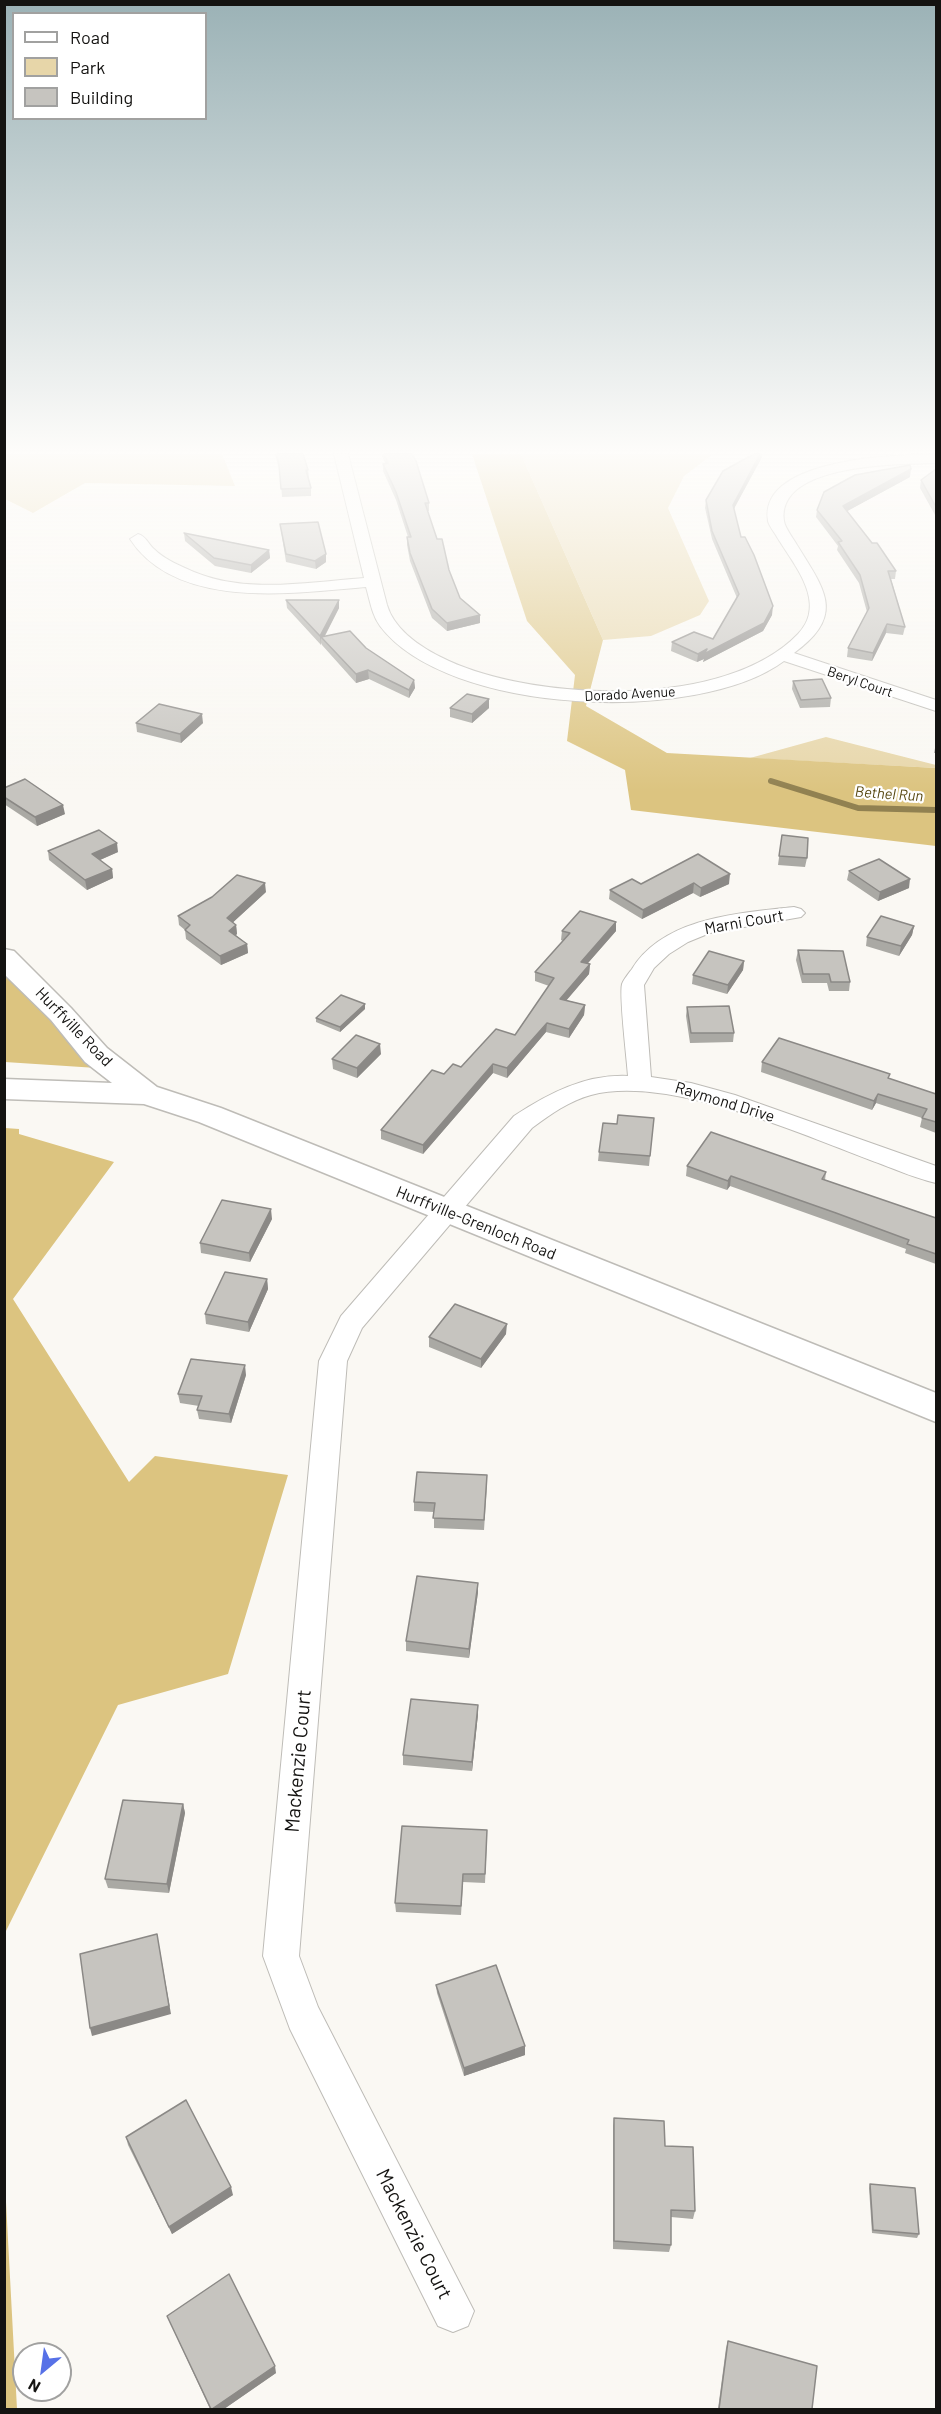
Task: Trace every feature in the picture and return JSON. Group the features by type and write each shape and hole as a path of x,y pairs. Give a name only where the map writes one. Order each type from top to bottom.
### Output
{"main road":[{"name":"Hurffville Road","path":"4,957 61,1014 96,1055 146,1095"},
{"name":"Hurffville-Grenloch Road","path":"4,1089 146,1095 210,1115 936,1408"}],"street":[{"path":"169,567 200,580 228,587 266,588 373,582"},
{"name":"Dorado Avenue","path":"369,567 387,624 414,651 468,676 521,689 587,697 664,694 698,688 740,677 785,656 813,626 817,617 819,602 816,589 803,567"},
{"name":"Beryl Court","path":"785,656 936,706"},
{"name":"Marni Court","path":"640,1082 633,985 653,957 663,948 696,930 737,921 794,913"},
{"name":"Raymond Drive","path":"447,1211 507,1139 539,1108 589,1089 640,1082 662,1084 711,1095 936,1175"},
{"name":"Mackenzie Court","path":"447,1211 351,1323 333,1361 281,1956 303,2016 453,2311"}],"green space":[{"path":"571,567 694,567 709,601 700,615 651,636 603,640"},
{"path":"826,737 936,765 936,768 750,758"}],"shaded area":[{"path":"509,567 571,567 603,640 586,706 667,753 936,768 936,846 631,810 625,770 567,741 575,675 527,621"},
{"path":"5,955 112,1069 5,1062"},
{"path":"5,1128 19,1129 19,1134 114,1162 13,1299 129,1482 155,1456 288,1475 228,1674 118,1705 5,1933"},
{"path":"5,2183 13,2342 12,2402 17,2402 17,2409 5,2409"}],"building":[{"path":"415,567 448,567 460,598 480,615 447,623 432,609"},
{"path":"727,567 758,567 773,606 764,623 704,654 707,649 698,654 672,642 694,632 713,639 739,594"},
{"path":"854,567 893,567 896,571 888,571 905,627 887,624 873,653 848,648 869,608 860,575"},
{"path":"286,600 339,600 320,636"},
{"path":"350,631 366,648 414,680 409,690 368,670 356,674 321,637"},
{"path":"822,679 831,698 801,700 793,681"},
{"path":"467,694 489,699 472,714 450,708"},
{"path":"159,704 202,714 180,734 136,723"},
{"path":"25,779 63,805 35,817 4,797 4,788"},
{"path":"99,830 117,843 92,854 112,869 85,880 48,851"},
{"path":"782,835 808,838 807,858 779,856"},
{"path":"698,854 730,874 701,888 694,883 643,910 610,890 632,879 641,884"},
{"path":"879,859 910,879 880,892 849,871"},
{"path":"237,875 265,883 227,918 236,925 229,931 247,944 220,956 185,930 190,925 178,916 212,897"},
{"path":"580,911 616,922 581,962 590,964 560,999 585,1005 569,1029 547,1023 507,1068 493,1064 423,1145 381,1130 432,1070 444,1074 453,1064 461,1067 496,1029 515,1035 554,978 535,972 570,933 562,931"},
{"path":"881,916 914,926 901,946 867,937"},
{"path":"798,950 843,951 850,982 831,982 829,974 803,974"},
{"path":"709,951 744,961 728,985 693,975"},
{"path":"341,995 365,1004 340,1027 316,1018"},
{"path":"729,1006 734,1033 691,1033 687,1007"},
{"path":"356,1035 380,1044 357,1068 332,1059"},
{"path":"779,1038 890,1074 888,1078 936,1094 936,1122 922,1118 927,1109 878,1094 874,1101 762,1062"},
{"path":"618,1115 654,1118 650,1156 599,1152 603,1123 617,1124"},
{"path":"711,1132 826,1172 822,1179 936,1218 936,1254 907,1244 909,1240 836,1213 731,1176 728,1181 687,1166"},
{"path":"222,1200 271,1209 249,1253 200,1243"},
{"path":"225,1272 267,1279 248,1322 205,1314"},
{"path":"455,1304 507,1324 481,1359 429,1337"},
{"path":"191,1359 245,1365 229,1414 197,1410 202,1396 178,1394"},
{"path":"417,1472 487,1475 484,1520 433,1518 435,1503 414,1502"},
{"path":"417,1576 478,1583 469,1649 406,1641"},
{"path":"411,1699 478,1705 472,1762 403,1755"},
{"path":"123,1800 183,1804 167,1884 105,1879"},
{"path":"402,1826 487,1830 485,1874 463,1874 461,1906 395,1903"},
{"path":"157,1934 169,2006 90,2028 80,1954"},
{"path":"496,1965 525,2046 464,2068 436,1985"},
{"path":"186,2100 231,2187 169,2227 126,2137"},
{"path":"614,2118 664,2121 665,2146 693,2147 695,2211 671,2210 671,2245 614,2241"},
{"path":"870,2184 915,2188 919,2234 873,2230"},
{"path":"229,2274 275,2366 211,2409 167,2316"},
{"path":"728,2341 817,2366 812,2409 719,2409"}],"waterway":[{"name":"Bethel Run","path":"771,781 858,808 936,810"}]}
